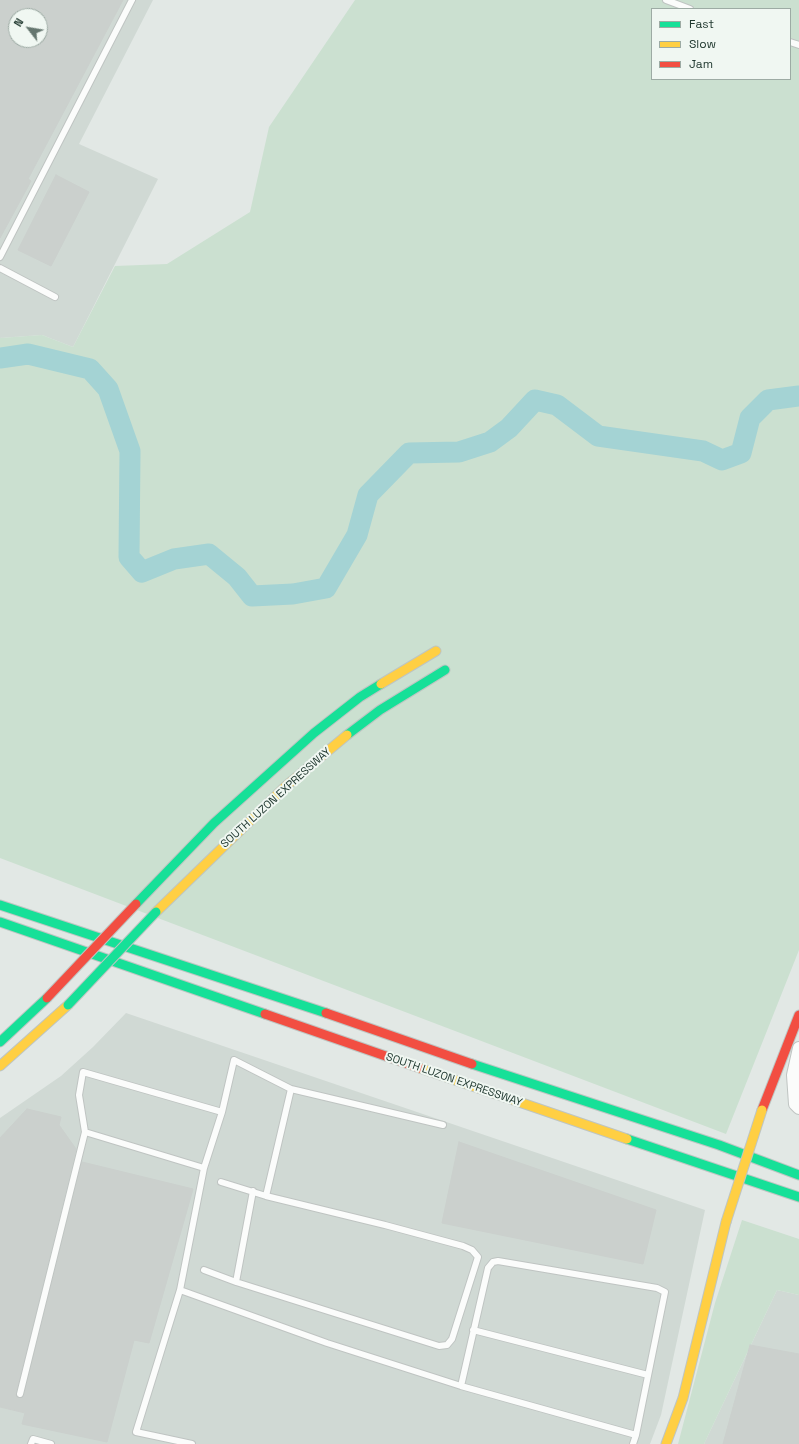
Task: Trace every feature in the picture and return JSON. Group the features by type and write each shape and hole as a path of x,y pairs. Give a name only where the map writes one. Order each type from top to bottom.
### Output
{"main road":[{"path":"0,1042 47,998 214,824 314,733 360,697 436,651"},
{"name":"SOUTH LUZON EXPRESSWAY","path":"0,1066 68,1004 156,912 286,786 344,737 380,710 445,670"},
{"name":"SOUTH LUZON EXPRESSWAY","path":"0,905 308,1007 462,1062 719,1145 799,1175"},
{"name":"SOUTH LUZON EXPRESSWAY","path":"0,922 459,1082 799,1197"},
{"path":"666,1444 683,1398 726,1222 762,1110 798,1024"}],"street":[{"path":"799,1048 792,1074 795,1104 799,1108"}],"lane":[{"path":"0,257 132,0"},
{"path":"666,0 687,8"},
{"path":"0,268 55,297"},
{"path":"192,1444 136,1432 180,1290 204,1168 222,1112 234,1060 291,1089 443,1125"},
{"path":"20,1394 86,1132 79,1096 83,1072 222,1112"},
{"path":"266,1196 291,1089"},
{"path":"86,1132 204,1168"},
{"path":"204,1270 236,1282 439,1346 447,1345 452,1339 478,1257 472,1250 385,1225 266,1196 254,1191 221,1182"},
{"path":"236,1282 254,1191"},
{"path":"461,1386 488,1268 493,1262 498,1260 658,1288 665,1292 636,1436 633,1444"},
{"path":"180,1290 327,1343 461,1386 636,1436"},
{"path":"473,1330 648,1375"},
{"path":"31,1444 33,1439 51,1444"}],"shaded area":[{"path":"0,0 153,0 79,144 158,179 73,347 42,335 0,338"},
{"path":"126,1013 705,1210 661,1415 650,1444 0,1444 0,1118 61,1076 93,1047"},
{"path":"777,1290 799,1295 799,1444 704,1444"}],"green space":[{"path":"355,0 799,0 799,950 726,1134 0,858 0,338 42,335 73,347 115,266 167,264 250,212 269,127"},
{"path":"742,1220 799,1239 799,1295 777,1290 704,1444 678,1444 715,1303"}],"building":[{"path":"0,0 123,0 28,179 31,181 0,238"},
{"path":"56,175 89,192 51,266 18,250"},
{"path":"27,1109 61,1117 59,1125 76,1149 16,1393 19,1398 22,1398 24,1395 82,1162 193,1189 149,1343 134,1340 107,1442 22,1424 25,1413 0,1407 0,1138"},
{"path":"459,1142 656,1210 643,1264 442,1223"},
{"path":"750,1345 799,1354 799,1444 723,1444"}],"waterway":[{"path":"0,358 28,354 90,369 108,389 130,451 129,557 142,572 174,559 209,554 237,577 252,596 293,594 326,588 357,535 368,495 409,453 459,452 490,442 509,428 535,400 557,405 598,436 703,451 722,460 741,453 750,418 768,400 799,396"}],"traffic: fast":[{"path":"347,735 380,710 445,670"},
{"path":"136,904 214,823 314,733 360,697 381,684"},
{"path":"0,905 326,1013"},
{"path":"68,1005 156,912"},
{"path":"0,922 265,1014"},
{"path":"0,1042 47,998"},
{"path":"472,1064 719,1145 799,1175"},
{"path":"627,1139 799,1197"}],"traffic: slow":[{"path":"381,684 436,651"},
{"path":"156,912 286,786 347,735"},
{"path":"0,1066 68,1005"},
{"path":"420,1068 627,1139"},
{"path":"726,1222 762,1110"},
{"path":"666,1444 683,1398 726,1222"}],"traffic: jam":[{"path":"47,998 136,904"},
{"path":"326,1013 472,1064"},
{"path":"265,1014 420,1068"},
{"path":"762,1110 799,1015"}]}
